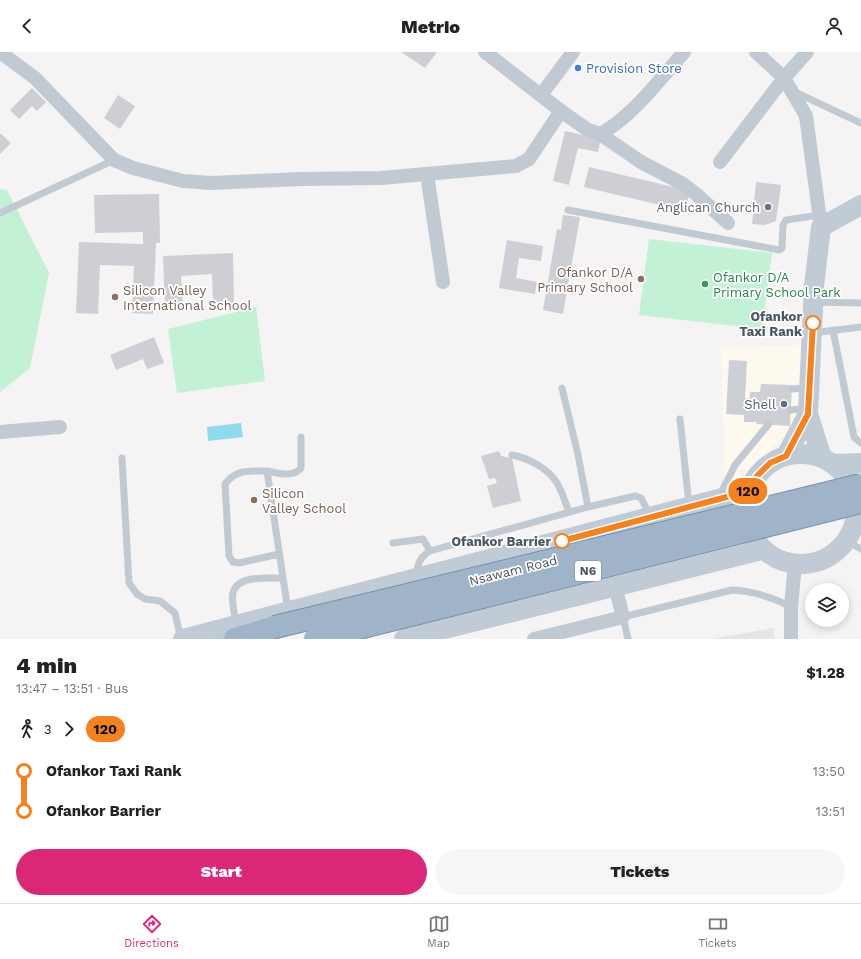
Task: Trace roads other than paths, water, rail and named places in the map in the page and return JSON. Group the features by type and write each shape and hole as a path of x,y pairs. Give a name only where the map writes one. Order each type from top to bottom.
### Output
{"highway":[{"name":"Nsawam Road","path":"236,632 861,485"},
{"name":"Nsawam Road","path":"315,639 861,502"}],"main road":[{"path":"786,456 802,411 801,389 812,333 821,221 861,205"},
{"path":"802,411 828,461 850,482 856,505 855,536 836,552 823,559 809,563 795,564 783,561 762,550 750,531 746,511 749,491 757,476 770,463 786,456 804,454 828,461 861,463"},
{"path":"282,620 414,580 749,491"},
{"path":"404,639 762,550"},
{"path":"182,639 236,632"}],"street":[{"path":"0,52 35,78 114,160 133,168 182,181 212,183 301,179 381,178 516,166 529,159 561,111"},
{"path":"485,52 588,130 600,134 657,172 683,184 728,223"},
{"path":"541,95 573,52"},
{"path":"600,134 614,127 656,84 684,52"},
{"path":"756,52 784,78 793,91 806,116 821,221"},
{"path":"720,162 784,78 807,52"},
{"path":"427,174 443,282"},
{"path":"0,432 60,427"},
{"path":"792,639 791,607 795,564"},
{"path":"534,639 623,617 615,586"}],"lane":[{"path":"793,91 861,123"},
{"path":"0,212 114,160"},
{"path":"568,210 779,250 782,248 783,225 786,220 821,221"},
{"path":"814,302 861,303"},
{"path":"812,333 861,327"},
{"path":"833,330 854,437 861,443"},
{"path":"562,388 578,455 588,507"},
{"path":"680,418 689,507"},
{"path":"718,500 735,465 768,425"},
{"path":"279,554 239,564 233,562 229,556 225,484 235,473 247,471 267,471 292,474 299,471 301,468 301,437"},
{"path":"512,455 524,457 552,476 557,483 569,512"},
{"path":"122,458 129,583 137,594 145,599 160,600 175,613 182,639"},
{"path":"267,471 283,578 282,620"},
{"path":"414,580 418,562 423,555 430,551 569,512 635,496 641,498 651,517"},
{"path":"393,543 423,539 430,551"},
{"path":"236,632 232,593 236,586 242,581 283,578"},
{"path":"628,639 623,617 732,590 750,591 772,598 791,607"}],"water":[{"path":"241,423 243,437 208,441 207,427"}],"place":[{"name":"Provision Store","path":"578,68"},
{"name":"Anglican Church","path":"768,207"},
{"name":"Ofankor D/A Primary School","path":"641,279"},
{"name":"Ofankor D/A Primary School Park","path":"705,284"},
{"name":"Silicon Valley International School","path":"115,297"},
{"name":"Ofankor Taxi Rank","path":"813,323"},
{"name":"Shell","path":"784,404"},
{"name":"Silicon Valley School","path":"254,500"},
{"name":"Ofankor Barrier","path":"562,541"}]}
